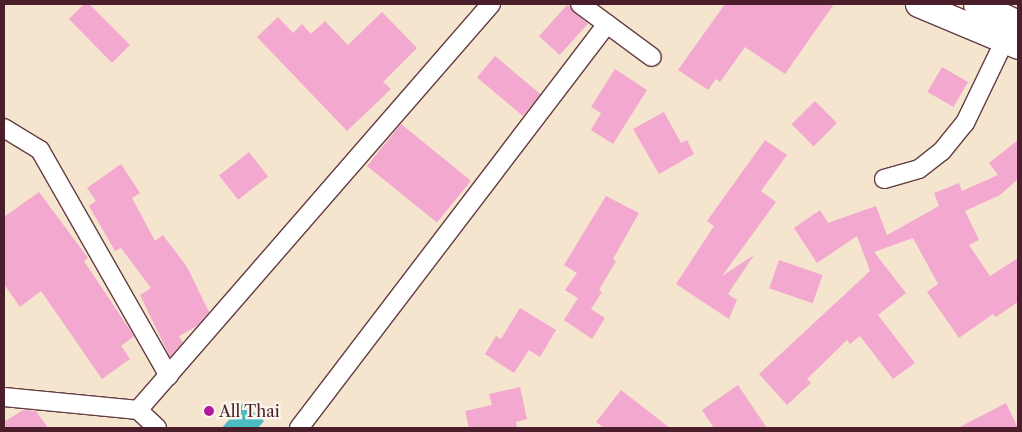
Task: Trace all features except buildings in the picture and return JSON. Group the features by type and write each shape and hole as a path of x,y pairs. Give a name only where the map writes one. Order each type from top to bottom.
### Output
{"main road":[{"path":"918,4 1014,36"},
{"path":"976,4 1014,36"}],"street":[{"path":"138,410 491,4"},
{"path":"580,4 652,57"},
{"path":"299,428 607,24"},
{"path":"884,179 919,169 942,151 966,123 1014,36"},
{"path":"4,128 40,150 169,376"},
{"path":"4,397 138,410 157,428"}],"water":[{"path":"243,403 264,421 258,428 222,428"}],"place":[{"name":"All Thai","path":"209,411"}]}
